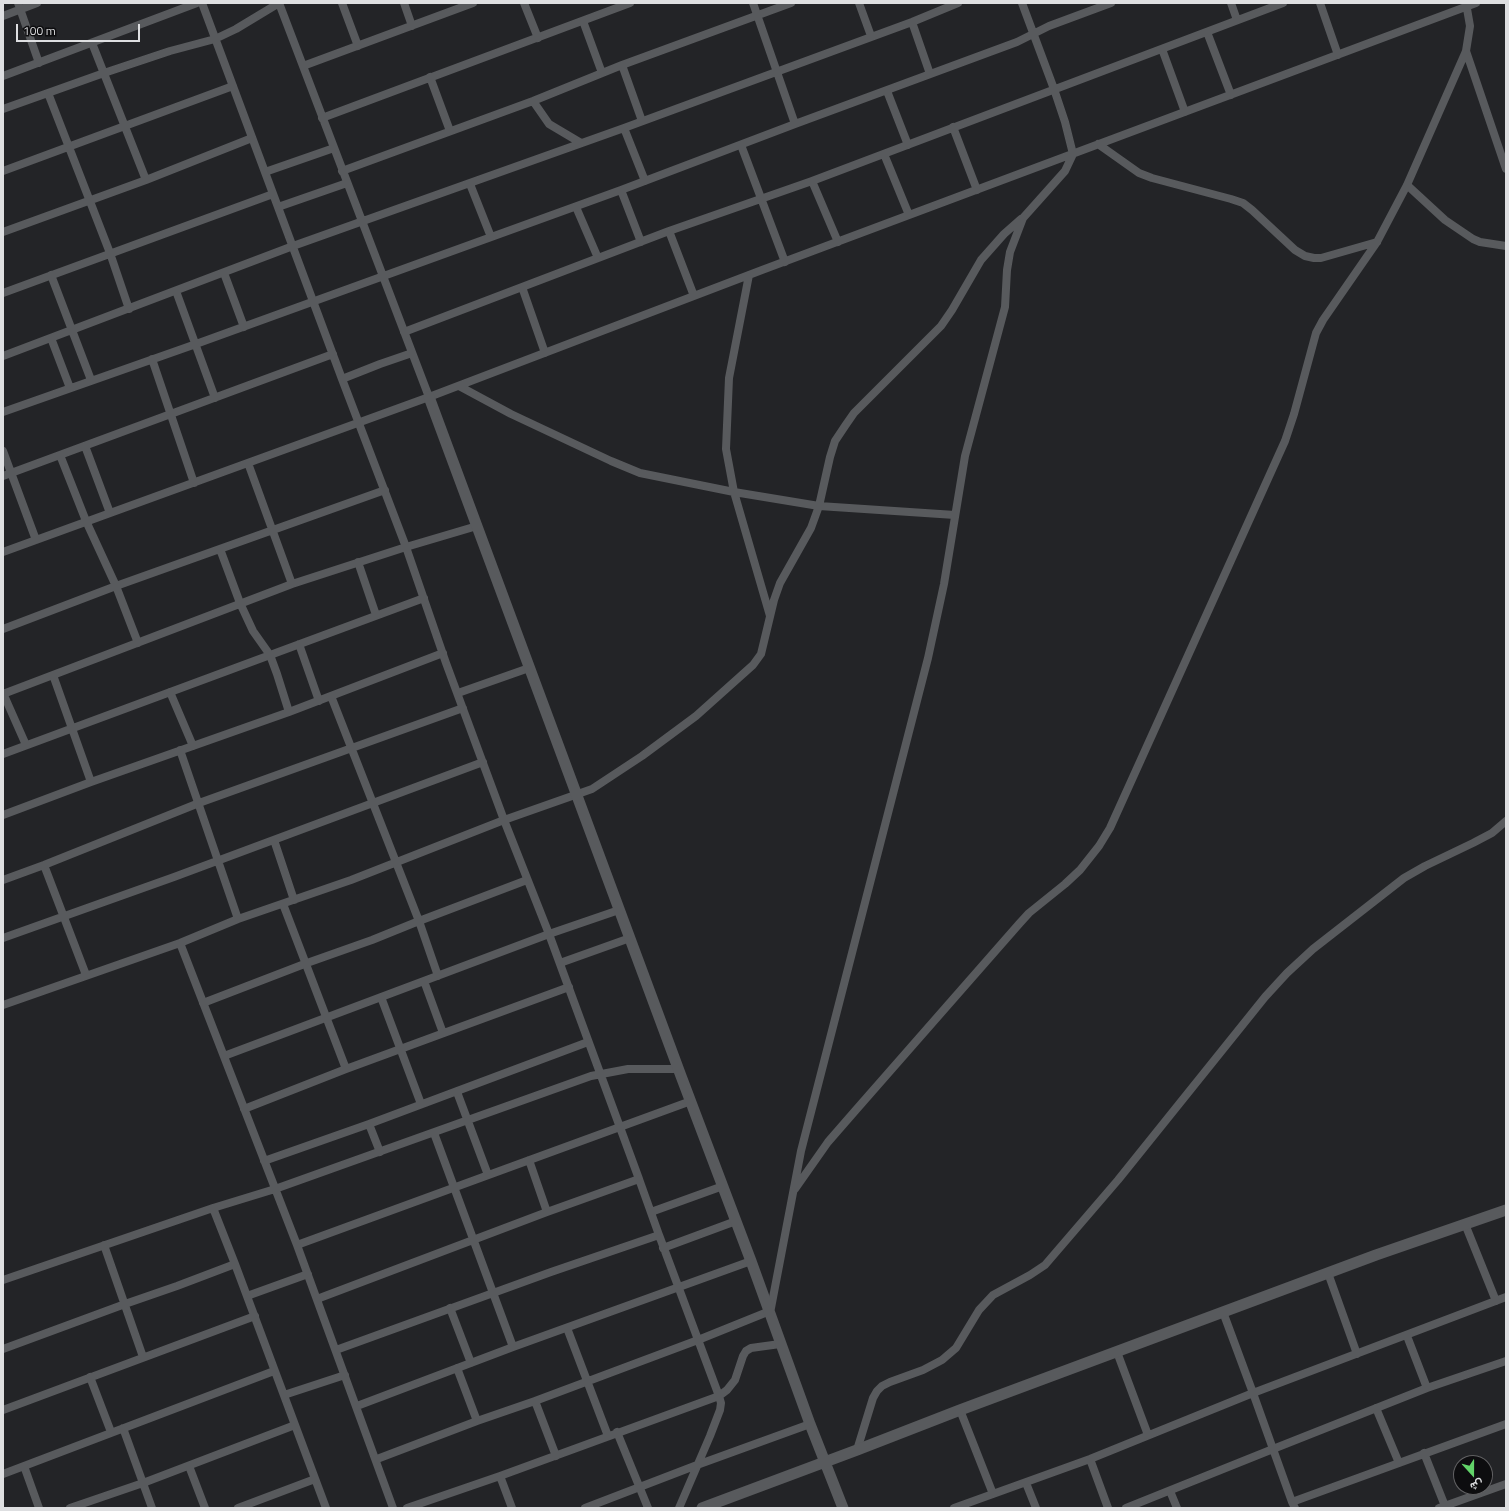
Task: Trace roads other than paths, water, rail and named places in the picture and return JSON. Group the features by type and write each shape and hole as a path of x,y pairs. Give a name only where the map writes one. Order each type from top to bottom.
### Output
{"street":[{"path":"3,16 19,6 37,3"},
{"path":"3,76 197,3"},
{"path":"202,3 342,379 385,490 504,820 569,987 678,1288 719,1396 721,1403 720,1410 679,1508"},
{"path":"3,109 170,51 215,39 236,29 279,3 429,397 576,795 751,1261 780,1344 843,1508"},
{"path":"342,3 358,46"},
{"path":"404,3 412,26"},
{"path":"303,66 473,3"},
{"path":"524,3 538,38"},
{"path":"322,118 630,3"},
{"path":"753,3 795,124"},
{"path":"342,171 450,130 533,101 602,73 791,3"},
{"path":"859,3 871,36"},
{"path":"3,1005 180,943 238,919 351,880 504,820 576,795 597,786 642,756 696,716 753,665 761,654 780,583 802,546 819,506 835,441 854,413 941,326 981,260 1004,234 1023,218 1065,171 1073,154 1065,122 1054,89 1022,3"},
{"path":"3,412 576,207 1017,42 1049,26 1111,3"},
{"path":"1231,3 1237,20"},
{"path":"404,332 669,231 812,181 1283,3"},
{"path":"1320,3 1338,55"},
{"path":"3,552 459,386 749,275 1338,55 1467,5 1476,3"},
{"path":"3,356 293,246 624,128 912,22 955,4"},
{"path":"794,1192 828,1142 1018,924 1080,870 1102,840 1117,813 1136,768 1285,441 1294,414 1316,333 1323,320 1377,242 1407,185 1466,51 1470,26 1467,5"},
{"path":"19,6 39,63"},
{"path":"582,21 602,73"},
{"path":"912,22 930,74"},
{"path":"1207,32 1230,95"},
{"path":"92,43 146,180"},
{"path":"1162,49 1185,112"},
{"path":"1466,51 1506,169"},
{"path":"622,66 642,121"},
{"path":"430,77 450,130"},
{"path":"3,171 233,86"},
{"path":"887,91 908,145"},
{"path":"48,93 90,200 130,309"},
{"path":"533,101 549,124 581,143"},
{"path":"953,127 977,190"},
{"path":"624,128 645,181"},
{"path":"3,232 146,180 252,138"},
{"path":"1098,144 1139,173 1152,178 1231,199 1243,204 1252,210 1295,250 1306,256 1321,258 1377,242"},
{"path":"741,145 760,199 785,262"},
{"path":"265,172 334,148"},
{"path":"884,154 909,215"},
{"path":"812,181 838,242"},
{"path":"278,208 347,183"},
{"path":"470,184 491,237"},
{"path":"1407,185 1445,220 1473,238 1480,242 1506,246"},
{"path":"621,190 641,242"},
{"path":"3,293 273,194"},
{"path":"576,207 598,258"},
{"path":"377,1459 698,1340 768,1311 772,1305 794,1192 800,1151 928,658 944,584 965,456 1005,307 1007,270 1010,252 1023,218"},
{"path":"669,231 694,296"},
{"path":"224,273 244,326"},
{"path":"51,275 91,380"},
{"path":"749,275 729,378 726,449 734,492 770,616"},
{"path":"522,288 546,353"},
{"path":"176,291 216,398"},
{"path":"51,338 70,388"},
{"path":"7,474 333,354"},
{"path":"342,379 380,364 412,354"},
{"path":"152,359 194,483"},
{"path":"459,386 512,414 640,473 734,492 819,506 955,516"},
{"path":"85,446 110,513"},
{"path":"3,451 7,474 36,540"},
{"path":"60,455 86,521 116,586 138,642"},
{"path":"248,463 292,584"},
{"path":"3,629 116,586 385,490"},
{"path":"26,745 3,694 292,584 358,562 477,526"},
{"path":"220,549 240,603 253,630 270,655 278,674 289,712"},
{"path":"358,562 376,615"},
{"path":"3,754 424,598"},
{"path":"299,644 319,701"},
{"path":"3,815 319,701 443,653"},
{"path":"458,693 529,668"},
{"path":"53,675 91,782"},
{"path":"170,692 193,746"},
{"path":"331,696 419,921 438,976"},
{"path":"3,880 199,803 463,708"},
{"path":"180,750 238,919"},
{"path":"3,938 373,804 483,762"},
{"path":"856,1450 872,1398 877,1391 882,1386 890,1382 923,1370 942,1360 956,1348 979,1310 993,1295 1030,1275 1044,1265 1118,1180 1265,997 1287,973 1313,949 1404,878 1492,833 1506,821"},
{"path":"274,840 294,900"},
{"path":"44,865 86,976"},
{"path":"203,1003 527,880"},
{"path":"283,904 307,963 346,1069"},
{"path":"224,1056 549,934 619,910"},
{"path":"560,964 630,938"},
{"path":"180,943 275,1190 298,1245 377,1459 393,1508"},
{"path":"424,981 443,1033"},
{"path":"244,1109 401,1048 569,987"},
{"path":"381,997 421,1104"},
{"path":"264,1160 457,1092 588,1042"},
{"path":"3,1279 213,1208 275,1190 467,1120 600,1074 638,1068 678,1068"},
{"path":"457,1092 488,1175"},
{"path":"298,1245 691,1101"},
{"path":"369,1124 380,1152"},
{"path":"434,1133 513,1347"},
{"path":"529,1160 547,1212"},
{"path":"317,1299 547,1212 639,1179"},
{"path":"651,1212 723,1186"},
{"path":"213,1208 255,1316 274,1372 326,1508"},
{"path":"702,1508 723,1504 960,1410 1328,1273 1506,1210"},
{"path":"664,1248 736,1221"},
{"path":"1465,1224 1496,1301"},
{"path":"336,1350 659,1234"},
{"path":"104,1245 143,1357"},
{"path":"357,1406 513,1347 751,1261"},
{"path":"3,1349 235,1264"},
{"path":"1328,1273 1357,1354"},
{"path":"247,1296 308,1274"},
{"path":"954,1508 1090,1459 1253,1394 1506,1298"},
{"path":"450,1308 471,1363"},
{"path":"1223,1312 1294,1505 1424,1453 1506,1424"},
{"path":"3,1410 255,1316"},
{"path":"568,1328 608,1436"},
{"path":"1407,1336 1427,1388"},
{"path":"407,1508 556,1456 617,1432 719,1396 727,1390 735,1380 746,1351 756,1346 780,1344"},
{"path":"1117,1352 1148,1435"},
{"path":"1126,1508 1427,1388 1506,1360"},
{"path":"457,1368 477,1421"},
{"path":"3,1474 111,1432 274,1372"},
{"path":"284,1395 345,1375"},
{"path":"90,1377 111,1432"},
{"path":"535,1401 556,1456"},
{"path":"1376,1408 1399,1463"},
{"path":"960,1410 993,1494"},
{"path":"585,1508 639,1486 810,1424"},
{"path":"70,1508 143,1483 295,1425"},
{"path":"123,1428 152,1508"},
{"path":"617,1432 648,1508"},
{"path":"1424,1453 1442,1507 1506,1484"},
{"path":"1090,1459 1108,1508"},
{"path":"24,1466 39,1508"},
{"path":"189,1466 205,1508"},
{"path":"500,1476 512,1508"},
{"path":"244,1507 315,1479"},
{"path":"1026,1483 1036,1508"},
{"path":"1170,1491 1177,1508"}]}
